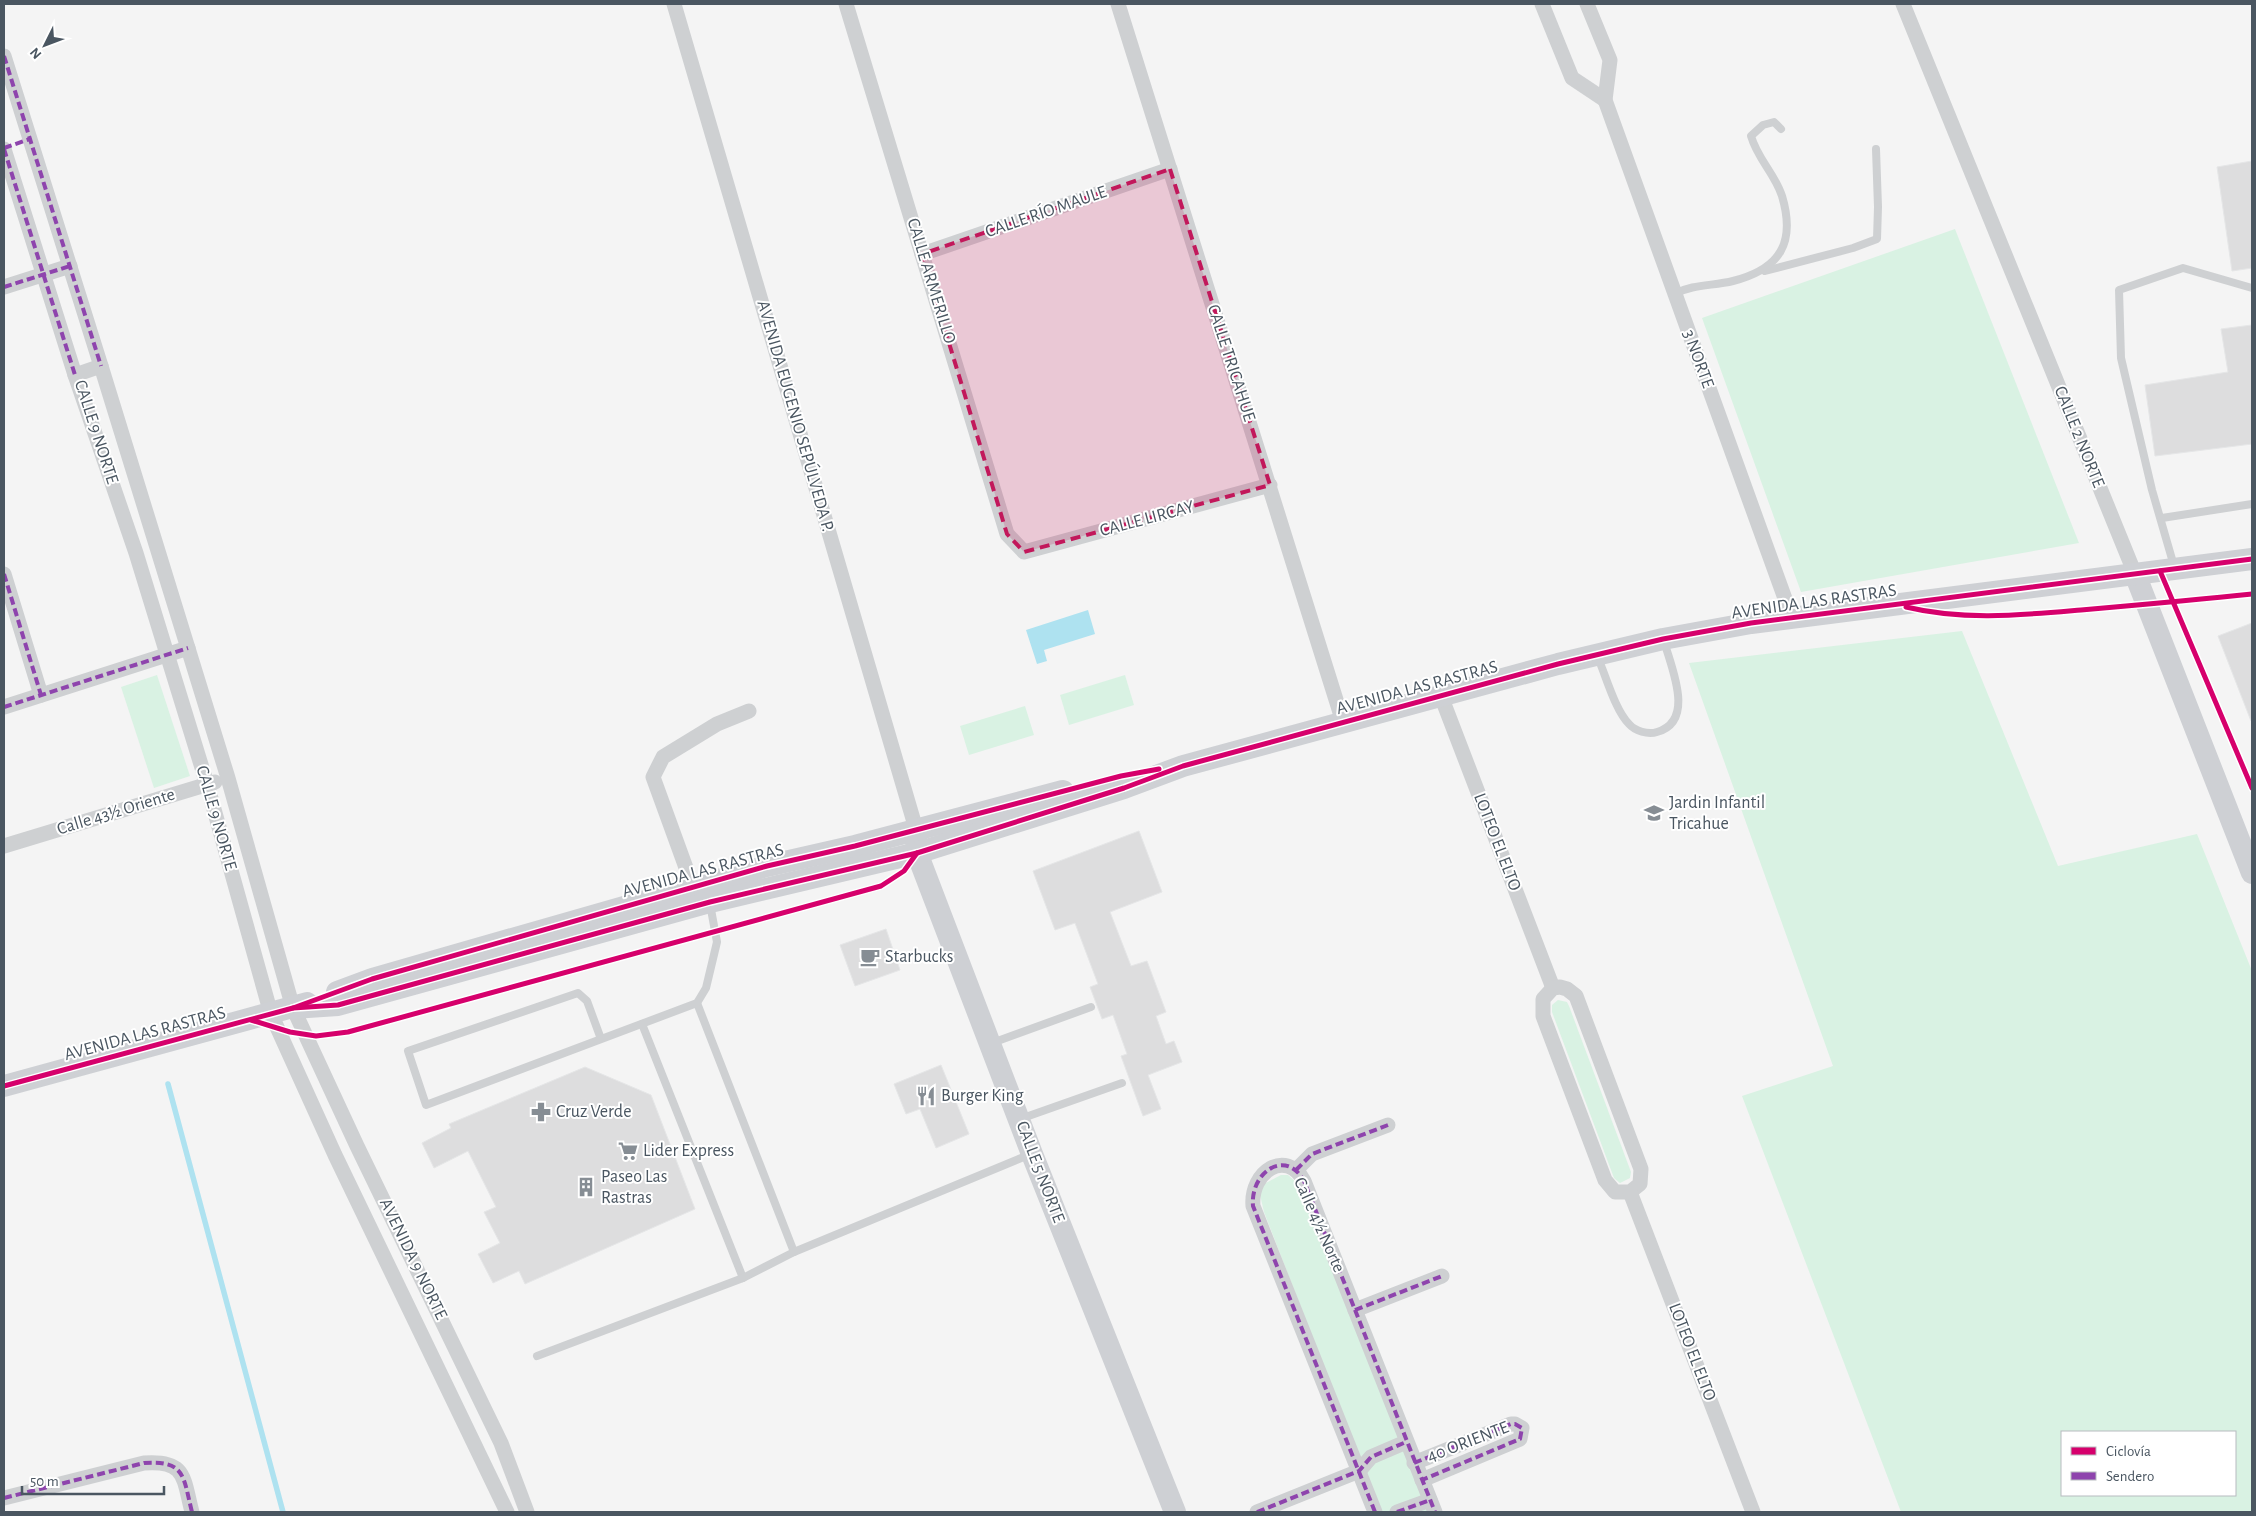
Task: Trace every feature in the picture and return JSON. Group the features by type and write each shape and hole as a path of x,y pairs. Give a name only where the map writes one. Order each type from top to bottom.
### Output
{"street":[{"name":"AVENIDA EUGENIO SEPÚLVEDA P.","path":"674,4 916,828"},
{"name":"CALLE ARMERILLO","path":"846,4 1007,534 1024,552"},
{"name":"CALLE TRICAHUE","path":"1118,4 1343,722"},
{"path":"1542,4 1572,78 1605,100"},
{"name":"3 NORTE","path":"1587,4 1610,60 1605,100 1792,618"},
{"name":"CALLE 2 NORTE","path":"1903,4 2250,861"},
{"path":"4,56 101,366"},
{"path":"30,140 4,148 75,374"},
{"name":"CALLE RÍO MAULE","path":"922,254 1170,170"},
{"path":"4,287 70,266"},
{"name":"CALLE 9 NORTE","path":"271,1014 207,784 136,552 75,374 101,366 228,778 293,1008"},
{"name":"CALLE LIRCAY","path":"1024,552 1270,485"},
{"path":"136,552 157,547"},
{"name":"AVENIDA LAS RASTRAS","path":"293,1008 338,1005 710,902 917,853 1124,788 1183,766 1597,654 1663,639 1792,618 2252,559"},
{"path":"4,574 41,695"},
{"path":"4,707 188,648"},
{"name":"LOTEO EL ELTO","path":"1441,696 1553,988"},
{"path":"693,887 653,777 664,757 717,724 749,711"},
{"name":"AVENIDA LAS RASTRAS","path":"4,1086 293,1008 372,979 693,887 1121,776 1183,766"},
{"name":"Calle 43½ Oriente","path":"4,846 228,778"},
{"name":"CALLE 5 NORTE","path":"916,828 917,853 992,1044 1032,1154 1175,1512"},
{"name":"CALLE 9 NORTE","path":"236,890 258,884"},
{"path":"1553,988 1567,988 1576,996 1641,1169 1640,1184 1630,1192 1620,1193 1610,1189 1594,1153 1543,1016 1544,999 1553,988"},
{"name":"AVENIDA 9 NORTE","path":"293,1008 357,1146 477,1390 501,1443 527,1512"},
{"name":"AVENIDA 9 NORTE","path":"271,1014 335,1155 456,1402 506,1512"},
{"path":"1296,1170 1312,1154 1388,1125"},
{"path":"335,1155 357,1146"},
{"name":"Calle 4½ Norte","path":"1374,1511 1253,1206 1254,1186 1264,1172 1280,1166 1296,1170 1304,1181 1432,1506"},
{"name":"LOTEO EL ELTO","path":"1630,1192 1753,1512"},
{"path":"397,1281 418,1270"},
{"path":"1355,1310 1442,1276"},
{"path":"456,1402 477,1390"},
{"name":"40 ORIENTE","path":"1414,1463 1510,1424 1515,1424 1522,1428 1520,1439 1422,1480"},
{"name":"40 ORIENTE","path":"1257,1512 1359,1471 1371,1457 1406,1442"},
{"path":"4,1498 144,1463 162,1462 174,1464 182,1475 192,1512"},
{"path":"1397,1512 1432,1506"}],"lane":[{"path":"1763,271 1780,254 1787,234 1782,197 1772,172 1756,153 1751,136 1764,125 1774,122 1782,129"},
{"path":"1674,294 1689,287 1732,281 1853,248 1877,239 1876,149"},
{"path":"2175,569 2162,518 2152,490 2120,358 2119,290 2183,268 2252,288"},
{"path":"2162,518 2252,504"},
{"path":"1597,654 1620,710 1629,725 1642,732 1655,733 1667,728 1676,719 1680,701 1663,639"},
{"path":"600,1039 587,1001 578,993 408,1051 426,1106 697,1003 706,988 718,942 710,902"},
{"path":"697,1003 794,1252"},
{"path":"992,1044 1091,1007"},
{"path":"642,1024 743,1278"},
{"path":"1020,1120 1122,1083"},
{"path":"537,1356 743,1278 794,1252 1032,1154"}],"highlighted area":[{"path":"1170,169 1270,485 1024,552 1007,534 922,254"}],"green space":[{"path":"1955,229 2079,543 1801,592 1702,318"},
{"path":"1962,631 2058,866 2197,834 2252,971 2252,1512 1901,1512 1742,1096 1833,1066 1689,663"},
{"path":"157,675 190,776 154,788 121,687"},
{"path":"1125,675 1134,705 1069,725 1060,695"},
{"path":"1025,706 1034,735 969,755 960,726"},
{"path":"1558,1000 1567,1002 1569,1006 1631,1172 1630,1178 1620,1183 1614,1178 1552,1012 1552,1005"},
{"path":"1281,1175 1288,1175 1298,1184 1429,1512 1380,1512 1264,1212 1260,1195 1262,1185"}],"water":[{"path":"1088,610 1095,634 1044,650 1047,661 1037,664 1026,630"}],"building":[{"path":"2252,161 2252,268 2232,271 2217,167"},
{"path":"2252,325 2252,444 2155,456 2145,385 2228,372 2221,329"},
{"path":"2252,623 2252,721 2251,721 2218,636"},
{"path":"1139,831 1162,892 1110,912 1131,966 1147,961 1166,1012 1156,1016 1166,1044 1174,1041 1182,1062 1148,1075 1161,1109 1143,1116 1121,1056 1127,1054 1113,1015 1102,1019 1090,987 1098,984 1075,923 1055,930 1033,871"},
{"name":"Starbucks","path":"886,929 900,970 855,986 840,945"},
{"name":"Burger King","path":"941,1065 969,1134 936,1148 920,1109 906,1114 894,1084"},
{"name":"Paseo Las Rastras","path":"585,1067 651,1095 695,1209 525,1284 519,1271 493,1283 478,1254 500,1243 484,1212 496,1207 468,1151 434,1168 422,1143 451,1128 449,1124"}],"waterway":[{"path":"168,1084 283,1512"}],"marked path":[{"path":"4,56 101,366"},
{"path":"4,148 30,139"},
{"path":"4,149 75,375"},
{"path":"4,287 70,266"},
{"path":"4,574 41,695"},
{"path":"4,707 188,648"},
{"path":"1296,1170 1312,1154 1388,1125"},
{"path":"1375,1512 1253,1206 1257,1183 1263,1174 1279,1165 1288,1166 1297,1171 1304,1181 1435,1512"},
{"path":"1355,1310 1442,1276"},
{"path":"1414,1463 1511,1424 1522,1428 1520,1439 1422,1480"},
{"path":"1257,1512 1359,1471 1371,1457 1406,1442"},
{"path":"4,1498 144,1463 158,1463 168,1464 180,1473 187,1489 192,1512"},
{"path":"1397,1512 1430,1500"}],"cycle path":[{"path":"293,1008 338,1005 710,902 917,853 1124,788 1183,766 1558,664 1663,639 1751,623 2252,559"},
{"path":"2160,571 2252,788"},
{"path":"1906,607 1950,614 1993,616 2037,614 2252,594"},
{"path":"4,1086 293,1008 372,979 767,866 855,846 1121,776 1159,769"},
{"path":"251,1020 290,1032 316,1036 348,1032 881,886 904,871 917,853"}],"place":[{"name":"Jardin Infantil Tricahue","path":"1654,813"},
{"name":"Starbucks","path":"870,957"},
{"name":"Burger King","path":"926,1096"},
{"name":"Cruz Verde","path":"541,1112"},
{"name":"Lider Express","path":"628,1151"},
{"name":"Paseo Las Rastras","path":"586,1187"}]}
